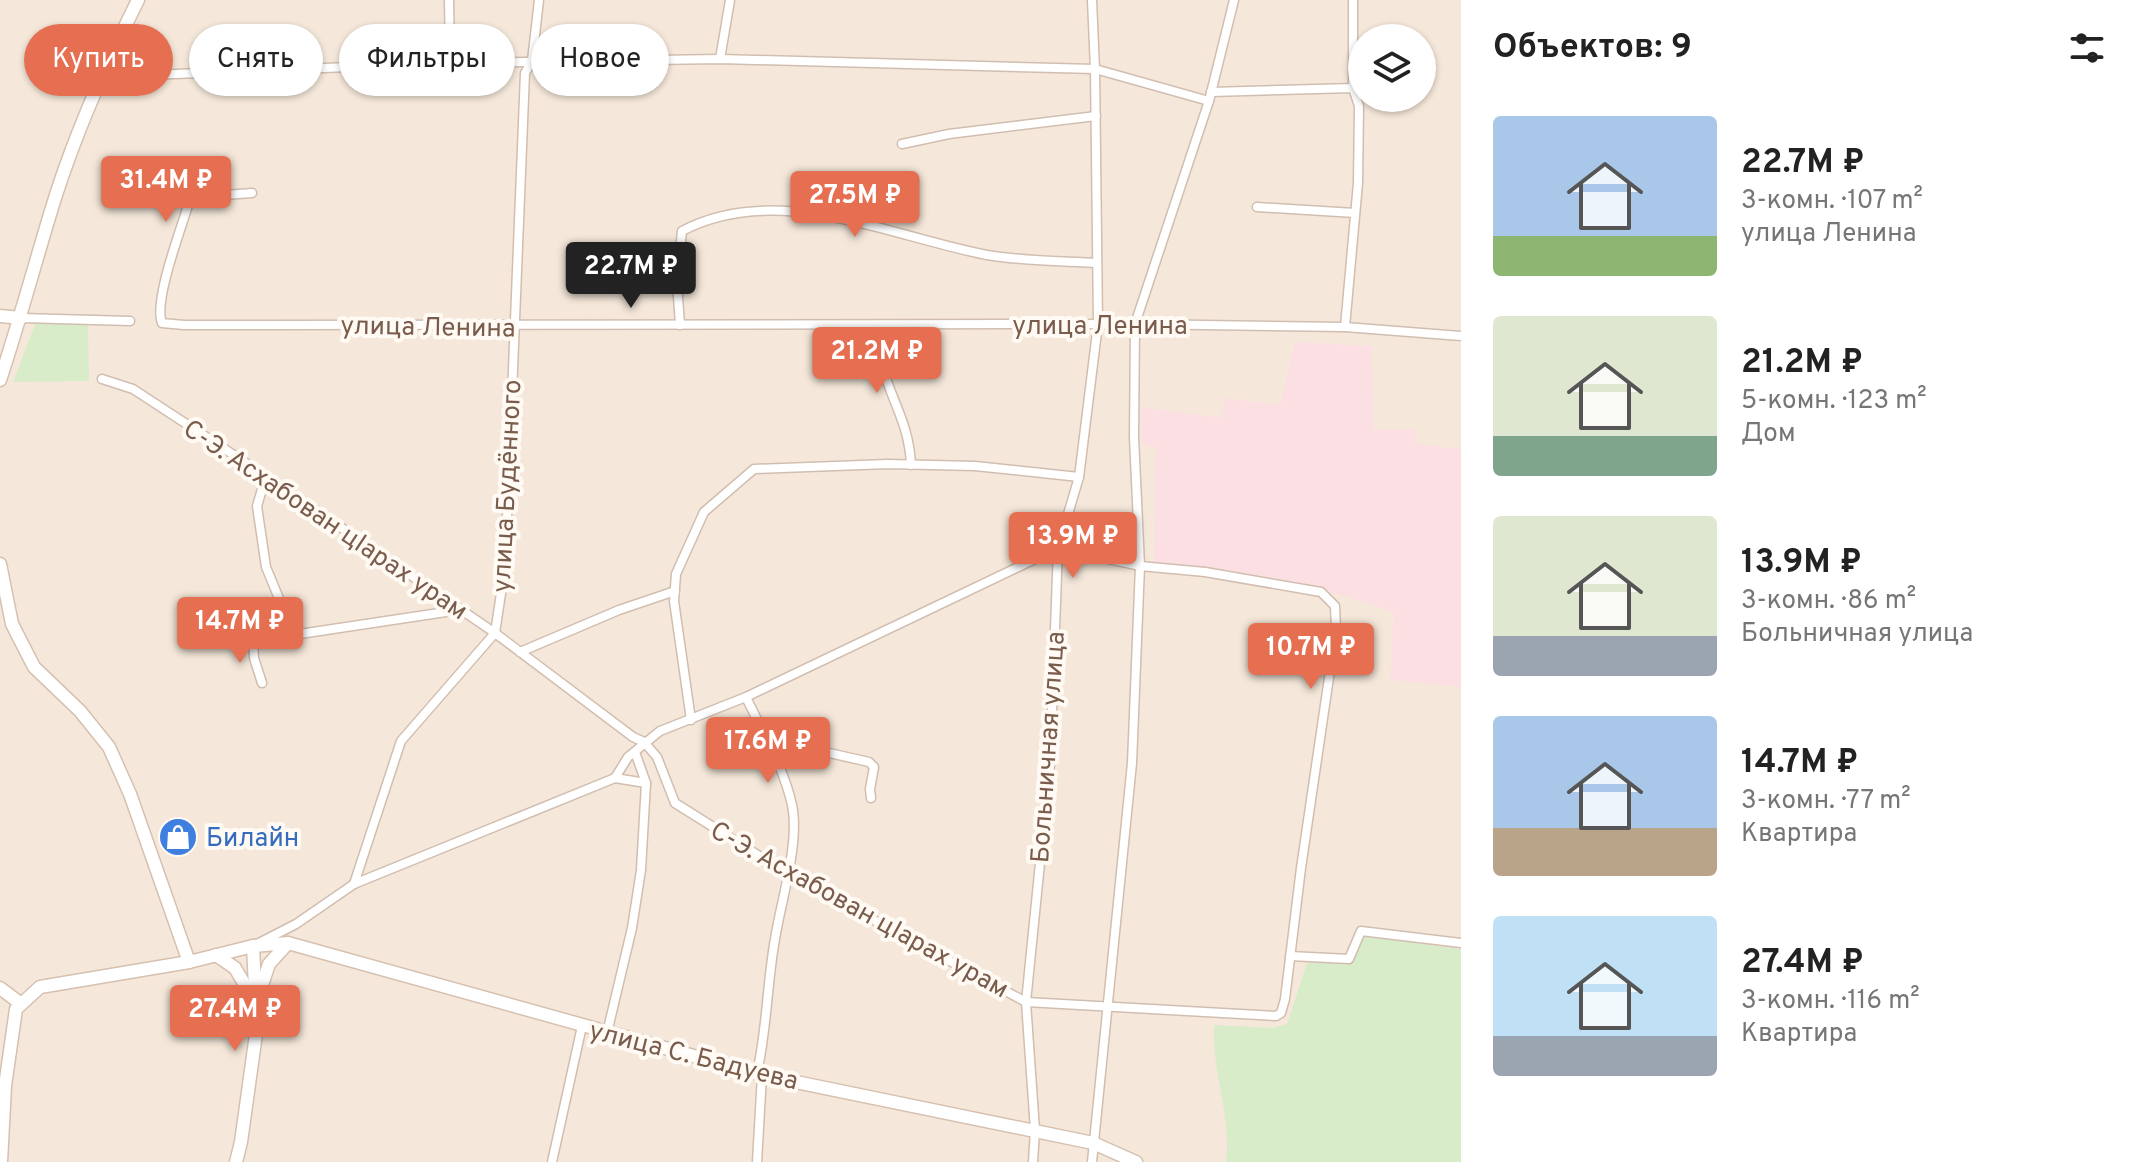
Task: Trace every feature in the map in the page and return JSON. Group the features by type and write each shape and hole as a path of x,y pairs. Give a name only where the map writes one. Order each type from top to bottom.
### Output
{"main road":[{"path":"126,24 138,0"},
{"path":"0,380 55,197 93,96"},
{"path":"0,316 21,318"},
{"path":"0,564 12,624 34,667 80,711 109,747 130,794 189,962"},
{"path":"256,1004 269,964 288,943"},
{"name":"улица С. Бадуева","path":"20,1003 40,987 189,962 253,946 288,943 760,1074 1093,1143 1136,1162"},
{"path":"236,1162 257,1027 253,946"},
{"path":"216,955 235,968 256,1004"},
{"path":"0,988 20,1003 16,1009 5,1086 1,1162"}],"street":[{"path":"449,0 449,24"},
{"name":"улица Будённого","path":"536,24 539,0"},
{"path":"720,59 730,0"},
{"name":"Больничная улица","path":"1033,1162 1035,1130 1026,1002 1050,764 1058,548 1079,477 1098,324 1092,0"},
{"path":"1092,1162 1132,763 1140,566 1134,437 1135,324 1210,96 1234,0"},
{"path":"1353,0 1353,24"},
{"path":"669,60 1095,69 1210,96 1348,88"},
{"name":"улица Будённого","path":"495,633 505,567 525,73 531,63"},
{"path":"173,74 339,67"},
{"path":"1345,327 1355,213 1359,112"},
{"path":"902,144 949,134 1096,116"},
{"name":"улица Ленина","path":"252,193 212,196 189,202 161,295 159,318 162,323 514,327 1135,324 1345,327 1461,336"},
{"path":"1257,207 1355,213"},
{"path":"680,325 677,283 682,231 706,218 786,211 838,218 990,255 1097,263"},
{"path":"21,318 130,321"},
{"path":"880,325 880,361 903,417 910,442 911,465"},
{"name":"С-Э. Асхабован цIарах урам","path":"102,379 133,389 266,476 495,633 633,737 644,742 657,757 675,803 788,874 1026,1002 1276,1016 1281,1013 1285,999 1290,956"},
{"path":"691,720 675,591 676,574 704,512 754,469 975,466 1079,477"},
{"path":"266,476 257,506 266,567 280,601"},
{"path":"615,778 628,757 660,731 746,697 1058,548 1140,566 1205,572 1321,592 1335,606 1336,630 1290,956 1349,959 1361,931 1461,943"},
{"path":"520,652 619,610 675,591"},
{"path":"262,683 254,658 252,637 460,610"},
{"path":"354,884 401,741 495,633"},
{"path":"746,697 772,751 792,805 793,828 788,874 774,941 760,1074 757,1162"},
{"path":"772,751 794,745 869,762 874,767 871,798"},
{"path":"607,1033 632,928 641,870 646,783 635,752"},
{"path":"253,946 296,924 354,884 615,778 646,783"},
{"path":"552,1162 582,1026"}],"shaded area":[{"path":"0,0 1461,0 1461,1162 0,1162"},
{"path":"1295,342 1372,346 1373,429 1416,430 1414,444 1461,449 1461,687 1390,680 1394,612 1346,596 1293,585 1154,566 1156,447 1142,445 1140,407 1222,418 1225,398 1280,405"}],"green space":[{"path":"37,319 88,321 89,381 13,382"},
{"path":"1364,936 1461,949 1461,1162 1226,1162 1226,1128 1215,1059 1214,1025 1272,1028 1287,1024 1307,963 1353,963"}],"place":[{"name":"Билайн","path":"178,837"}]}
